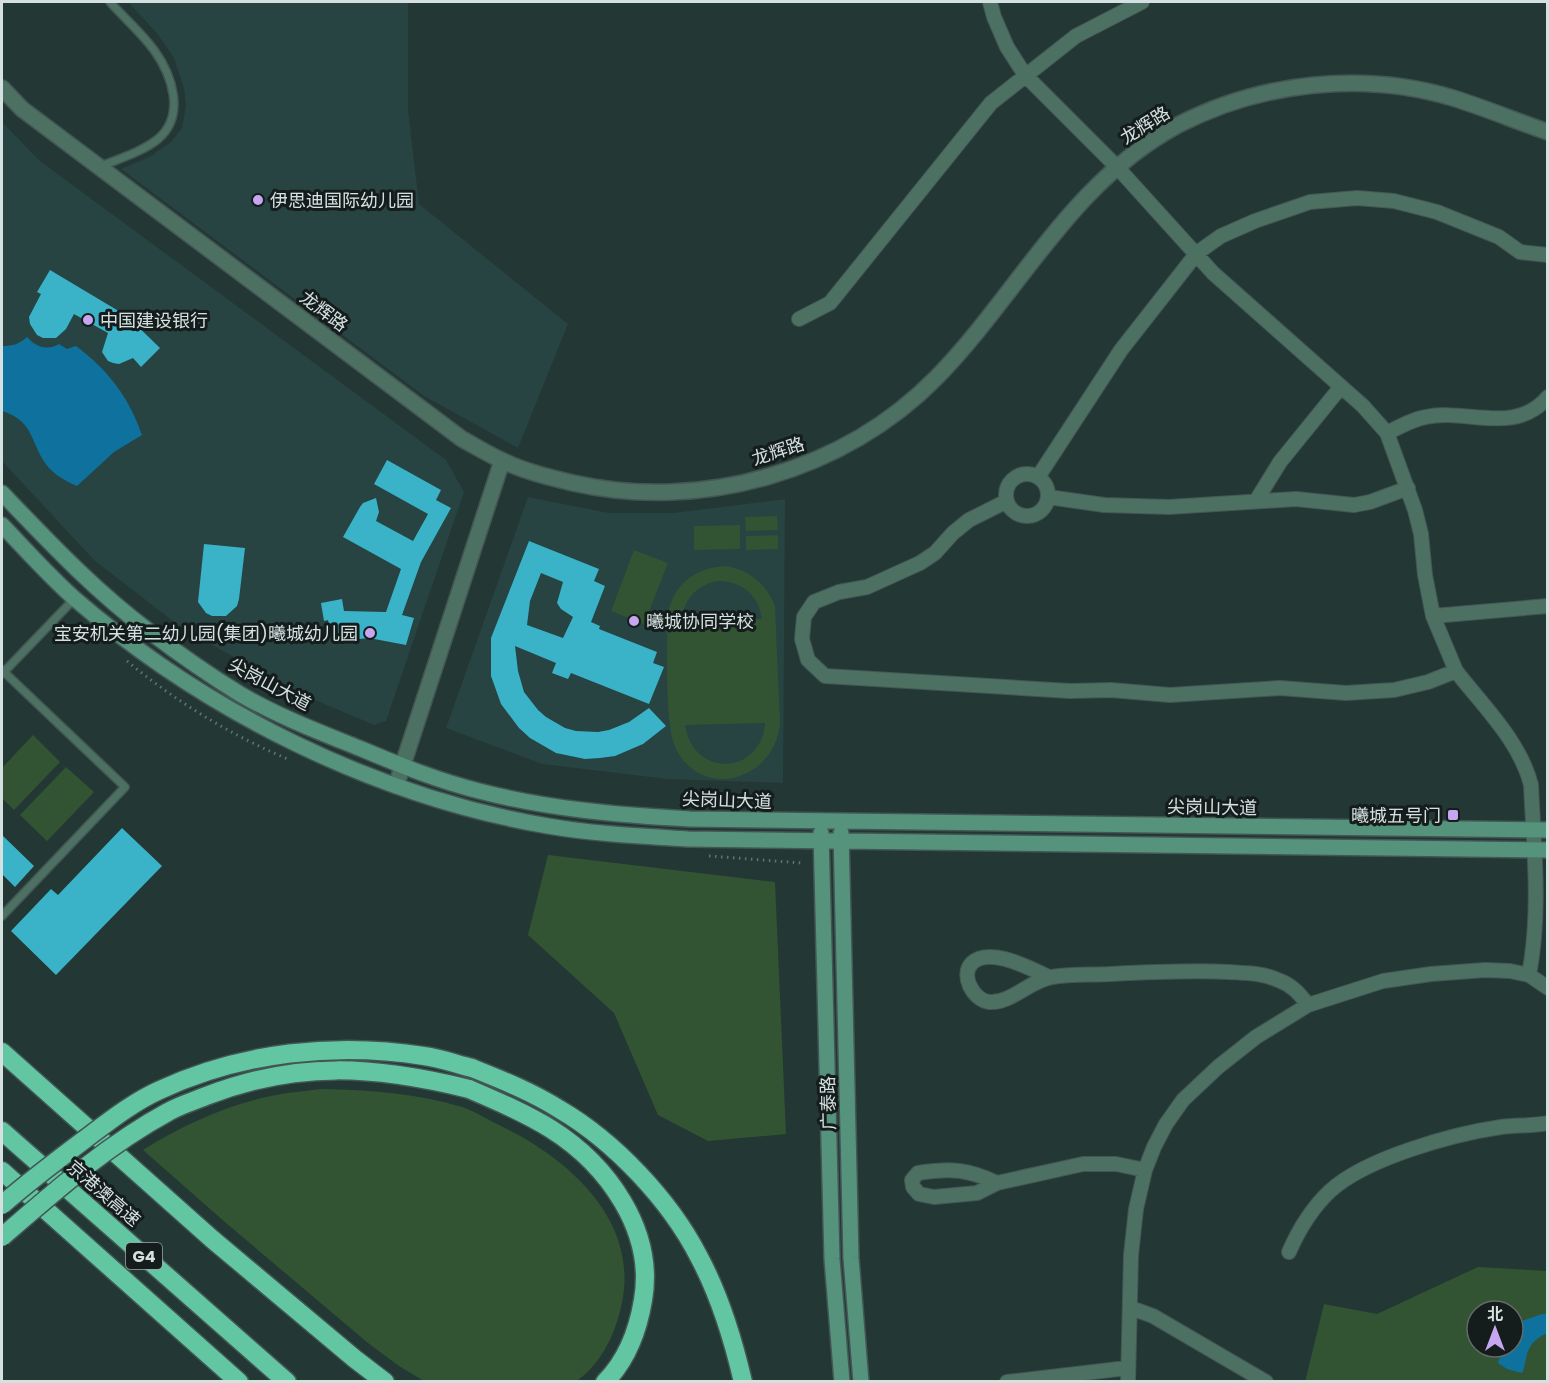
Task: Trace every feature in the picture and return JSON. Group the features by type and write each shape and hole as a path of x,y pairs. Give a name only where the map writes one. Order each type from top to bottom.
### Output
{"highway":[{"path":"2,1205 28,1182 111,1119 159,1090 217,1068 265,1057 313,1051 369,1050 425,1056 472,1068 519,1087 561,1110 604,1142 643,1179 671,1212 699,1256 720,1302 743,1382"},
{"path":"2,1052 212,1239 385,1382"},
{"path":"2,1237 122,1139 170,1110 224,1089 272,1076 321,1070 371,1071 423,1078 469,1089 513,1108 552,1130 588,1158 612,1185 630,1213 642,1247 646,1282 641,1313 633,1340 615,1371 605,1382"},
{"name":"京港澳高速","path":"2,1131 287,1382"},
{"name":"G4","path":"2,1171 239,1382"}],"main road":[{"name":"尖岗山大道","path":"2,493 72,566 149,632 241,694 335,739 403,767 440,781 481,792 594,813 690,819 1540,830"},
{"path":"2,525 75,598 159,665 206,696 258,726 396,786 473,810 549,826 688,839 1542,850"},
{"name":"广泰路","path":"821,822 832,1259 842,1382"},
{"name":"广泰路","path":"841,822 851,1258 861,1382"}],"street":[{"path":"990,2 1007,47 1025,75 1117,167 1213,273 1363,406 1387,433 1408,488 1421,534 1425,574 1433,616 1456,671 1517,750 1531,785 1540,830 1542,883 1529,975"},
{"path":"799,319 830,303 990,103 1076,36 1142,2"},
{"name":"龙辉路","path":"2,87 22,110 462,439 502,461 546,477 592,487 638,492 685,492 732,486 777,475 821,458 862,436 901,409 936,378 967,344 1070,213 1102,179 1139,150 1179,125 1222,106 1266,93 1313,85 1360,83 1407,87 1452,98 1548,132"},
{"path":"1038,477 1121,350 1197,253 1221,236 1255,221 1310,202 1357,198 1394,201 1437,212 1499,237 1520,252 1548,255"},
{"path":"1256,501 1280,462 1340,388"},
{"path":"1387,433 1425,417 1444,415 1503,419 1524,414 1543,403 1548,397"},
{"path":"396,786 502,461"},
{"path":"1023,475 1038,477 1044,482 1048,498 1042,510 1027,516 1017,514 1012,510 1007,501 1006,491 1012,480 1023,475"},
{"path":"1048,498 1104,505 1158,506 1296,499 1354,505 1370,502 1408,488"},
{"path":"1007,501 969,520 953,533 935,554 920,563 867,586 839,592 814,602 804,617 802,639 808,660 825,676 1170,695 1281,688 1346,693 1394,690 1428,682 1456,671"},
{"path":"1433,616 1548,606"},
{"path":"1049,977 1001,958 988,957 973,962 968,970 968,982 973,992 981,999 990,1002 1001,1000 1049,977 1205,971 1252,974 1276,979 1296,989 1308,1005"},
{"path":"1007,1382 1127,1375 1131,1255 1136,1209 1145,1170 1166,1124 1183,1100 1218,1067 1256,1037 1308,1005 1383,981 1431,974 1485,970 1510,971 1529,975 1548,988"},
{"path":"1289,1252 1298,1230 1310,1212 1330,1191 1352,1175 1392,1156 1440,1141 1501,1127 1548,1123"},
{"path":"998,1183 960,1170 918,1173 912,1180 913,1187 919,1194 934,1197 977,1193 998,1183 1083,1164 1116,1164 1145,1170"},
{"path":"1131,1308 1153,1316 1266,1382"}],"lane":[{"path":"99,167 147,146 158,138 167,129 174,104 168,76 158,57 145,39 110,2"},
{"path":"2,916 125,787 2,672 75,598"}],"shaded area":[{"path":"128,2 408,2 408,110 419,204 568,324 518,448 424,396 121,169 151,156 171,142 182,128 186,106 184,88 174,58 156,32"},
{"path":"2,122 40,161 446,460 464,492 386,721 374,725 296,692 182,628 95,561 2,461"},
{"name":"曦城协同学校","path":"528,497 609,513 673,513 785,499 783,783 667,779 542,764 446,728"}],"green space":[{"path":"777,516 778,530 746,531 745,517"},
{"path":"740,525 740,549 694,550 694,526"},
{"path":"778,535 778,549 746,550 746,536"},
{"path":"634,550 668,563 644,624 611,611"},
{"path":"715,567 736,568 750,575 767,591 775,606 780,723 775,743 765,759 752,770 736,777 719,779 703,775 688,765 676,749 672,738 667,687 667,621 673,598 685,581 704,570","holes":["716,581 733,583 747,590 757,602 762,619 682,622 685,607 696,591","765,723 761,740 752,753 740,761 726,764 713,762 700,754 691,742 685,725"]},
{"path":"33,735 60,762 14,810 2,798 2,768"},
{"path":"66,767 94,792 47,841 20,815"},
{"path":"548,855 775,882 786,1134 708,1141 658,1115 614,1013 528,935"},
{"path":"322,1089 410,1095 467,1109 548,1153 590,1192 607,1215 618,1240 624,1267 621,1309 613,1333 601,1355 585,1374 575,1382 424,1381 368,1343 143,1150 190,1124 223,1110 258,1099"},
{"path":"1478,1267 1547,1271 1547,1381 1305,1382 1324,1304 1377,1314"}],"water":[{"path":"27,337 42,347 59,344 67,349 76,346 87,355 108,375 124,396 142,435 114,452 77,486 62,479 50,469 43,460 29,430 19,419 2,411 2,346 16,344"},
{"path":"1547,1314 1547,1333 1530,1346 1522,1373 1507,1369 1498,1363 1499,1359 1525,1359 1525,1320"}],"building":[{"path":"50,270 127,316 160,348 141,367 133,358 119,364 113,363 108,361 102,352 108,333 74,314 66,329 56,338 43,338 37,335 30,324 29,317 41,294 37,292"},
{"path":"387,460 441,490 436,500 451,508 421,562 402,615 414,618 406,645 369,638 332,642 328,620 324,621 321,603 342,599 344,611 386,612 401,569 343,537 363,503 376,498 379,512 376,521 413,541 428,514 374,484"},
{"path":"529,541 599,569 594,581 605,586 591,622 600,626 599,629 657,652 653,663 664,667 649,704 571,673 568,679 552,673 556,663 515,646 518,671 524,692 546,717 565,728 576,731 609,730 629,722 649,708 666,726 643,744 615,756 585,759 556,753 530,738 519,728 501,704 491,676 491,638","holes":["541,573 563,582 557,603 561,609 573,617 563,638 527,625 530,601"]},
{"path":"204,544 245,548 239,599 237,606 226,616 212,616 206,613 198,602"},
{"path":"122,828 162,866 56,975 11,931 51,889 58,895"},
{"path":"2,835 34,866 15,887 2,874"}],"place":[{"name":"伊思迪国际幼儿园","path":"258,200"},
{"name":"中国建设银行","path":"88,320"},
{"name":"曦城协同学校","path":"634,621"},
{"name":"宝安机关第二幼儿园(集团)曦城幼儿园","path":"370,633"},
{"name":"曦城五号门","path":"1453,815"}]}
